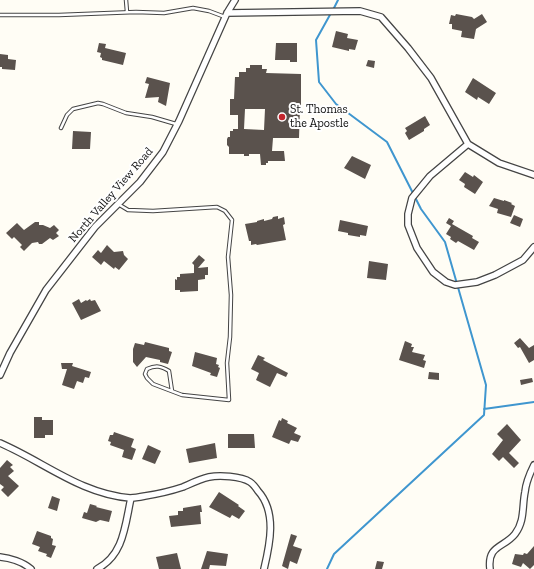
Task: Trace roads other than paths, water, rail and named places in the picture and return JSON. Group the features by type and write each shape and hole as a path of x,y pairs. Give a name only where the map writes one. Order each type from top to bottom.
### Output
{"street":[{"name":"North Valley View Road","path":"0,375 10,353 46,290 95,227 140,182 163,152 177,125 226,15 235,0"},
{"path":"226,15 360,11 380,17 408,48 431,78 468,144 499,163 534,175"},
{"path":"468,144 430,176 412,198 408,214 408,225 418,248 433,272 446,282 455,285 477,282 495,275 523,260 534,247"},
{"path":"0,443 80,486 95,491 131,498 157,494 183,487 195,481 210,477 235,476 250,482 266,501 269,517 269,546 264,569"},
{"path":"490,569 494,549 515,535 521,523 524,511 524,492 529,475 534,465"},
{"path":"97,569 103,566 115,554 123,539 131,498"},
{"path":"0,557 8,558 26,565 30,569"}],"lane":[{"path":"126,0 127,12"},
{"path":"0,15 59,15 127,12 164,13 193,8 226,15"},
{"path":"61,128 67,115 73,109 98,103 126,113 152,117 177,125"},
{"path":"118,204 128,210 153,211 217,207 225,211 232,220 228,257 232,295 227,363 229,400 182,395 153,384 145,374 147,368 161,366 169,371 172,391"}],"waterway":[{"path":"333,10 338,0"},
{"path":"327,569 334,554 484,415 486,385 445,242 421,209 387,142 336,104 319,82 316,40 331,13"},
{"path":"484,409 534,402"}],"place":[{"name":"St. Thomas the Apostle","path":"282,117"}]}
